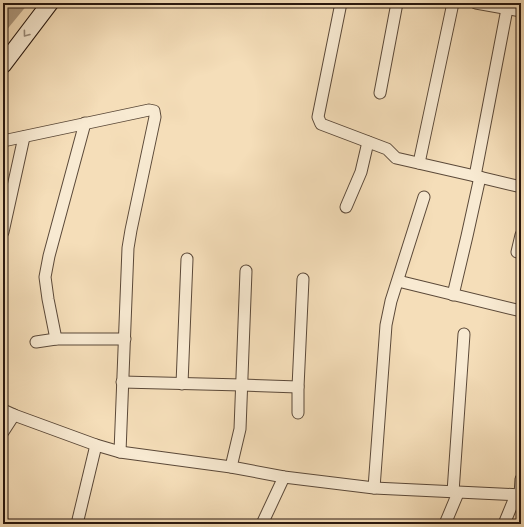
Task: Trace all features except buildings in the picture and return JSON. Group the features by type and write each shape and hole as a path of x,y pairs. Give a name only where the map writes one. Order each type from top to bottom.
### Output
{"main road":[{"path":"3,65 50,3"}],"street":[{"path":"341,3 318,117 320,124 387,149 396,158 521,187"},
{"path":"380,93 397,3"},
{"path":"419,163 453,3"},
{"path":"476,3 521,12"},
{"path":"454,294 468,236 507,9"},
{"path":"3,141 149,110 154,111 155,117 129,242 120,452"},
{"path":"56,339 45,277 49,256 85,123"},
{"path":"3,232 24,136"},
{"path":"346,207 361,172 368,142"},
{"path":"374,488 386,325 424,197"},
{"path":"517,252 521,236"},
{"path":"182,384 187,259"},
{"path":"231,467 240,429 246,272"},
{"path":"298,413 303,279"},
{"path":"398,281 521,311"},
{"path":"445,524 455,493 464,334"},
{"path":"36,342 56,339 125,339"},
{"path":"122,382 298,387"},
{"path":"3,410 14,416 120,452 374,488 519,495"},
{"path":"3,432 14,416"},
{"path":"77,524 96,445"},
{"path":"262,524 284,476"},
{"path":"504,524 519,495 521,479"}],"waterway":[{"path":"3,25 21,3"}]}
